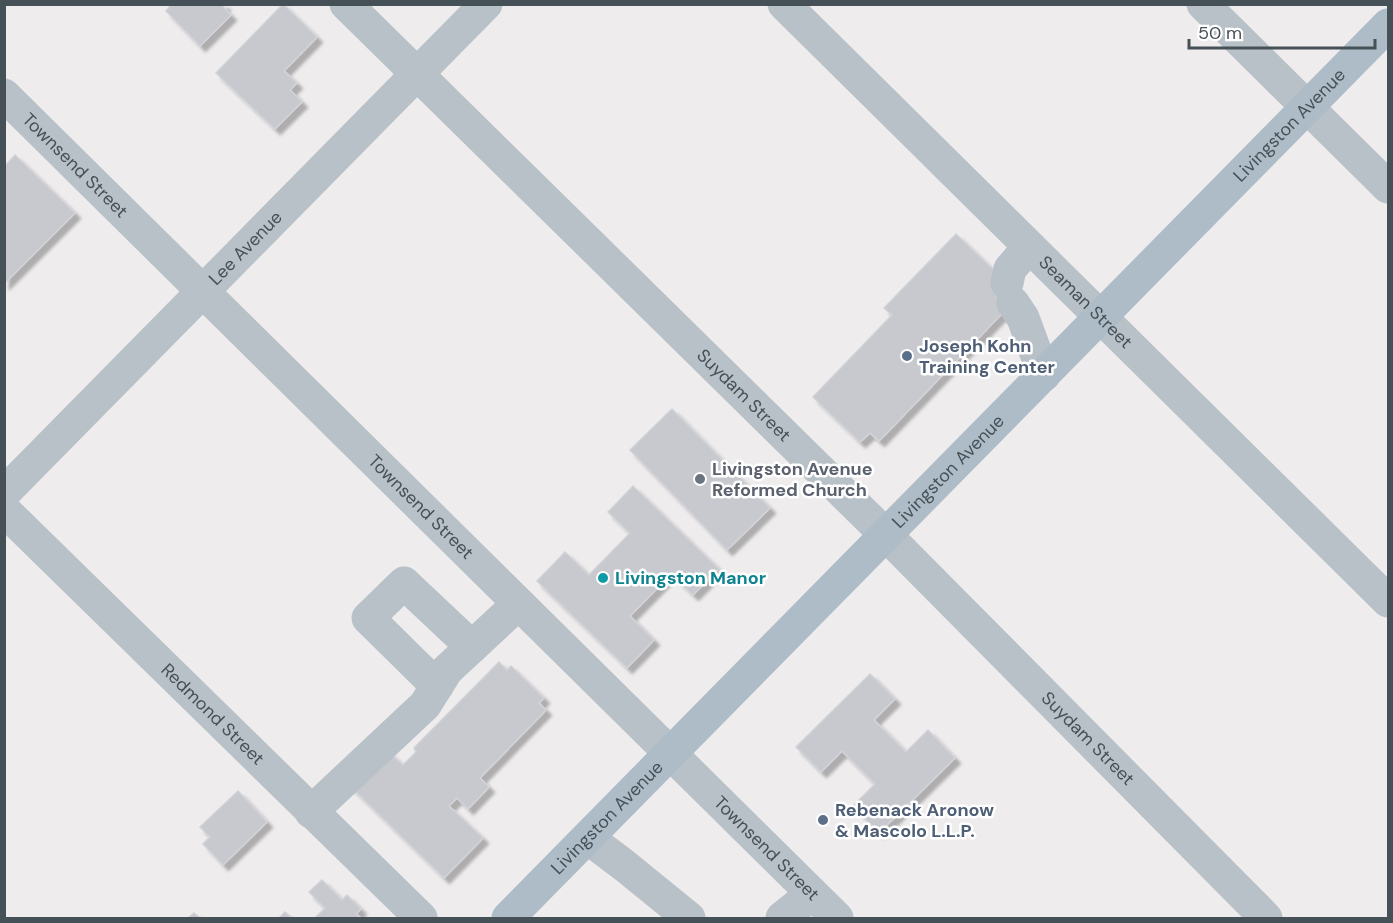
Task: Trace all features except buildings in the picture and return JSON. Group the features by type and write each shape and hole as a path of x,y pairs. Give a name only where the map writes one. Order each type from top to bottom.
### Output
{"main road":[{"name":"Livingston Avenue","path":"508,918 1389,25"}],"street":[{"name":"Suydam Street","path":"346,4 887,536 1266,918"},
{"name":"Lee Avenue","path":"4,493 486,4"},
{"name":"Seaman Street","path":"784,4 1389,601"},
{"path":"1203,4 1389,187"},
{"name":"Townsend Street","path":"4,95 837,918"},
{"path":"1029,247 1010,269 1010,293 1023,318 1044,375"},
{"name":"Redmond Street","path":"4,510 421,918"},
{"path":"437,687 368,618 404,583 472,646"},
{"path":"311,812 425,705 447,670 518,604"},
{"path":"588,838 689,918"},
{"path":"782,918 812,894"}],"place":[{"name":"Joseph Kohn Training Center","path":"907,356"},
{"name":"Livingston Avenue Reformed Church","path":"700,479"},
{"name":"Livingston Manor","path":"603,578"},
{"name":"Rebenack Aronow & Mascolo L.L.P.","path":"823,820"}]}
